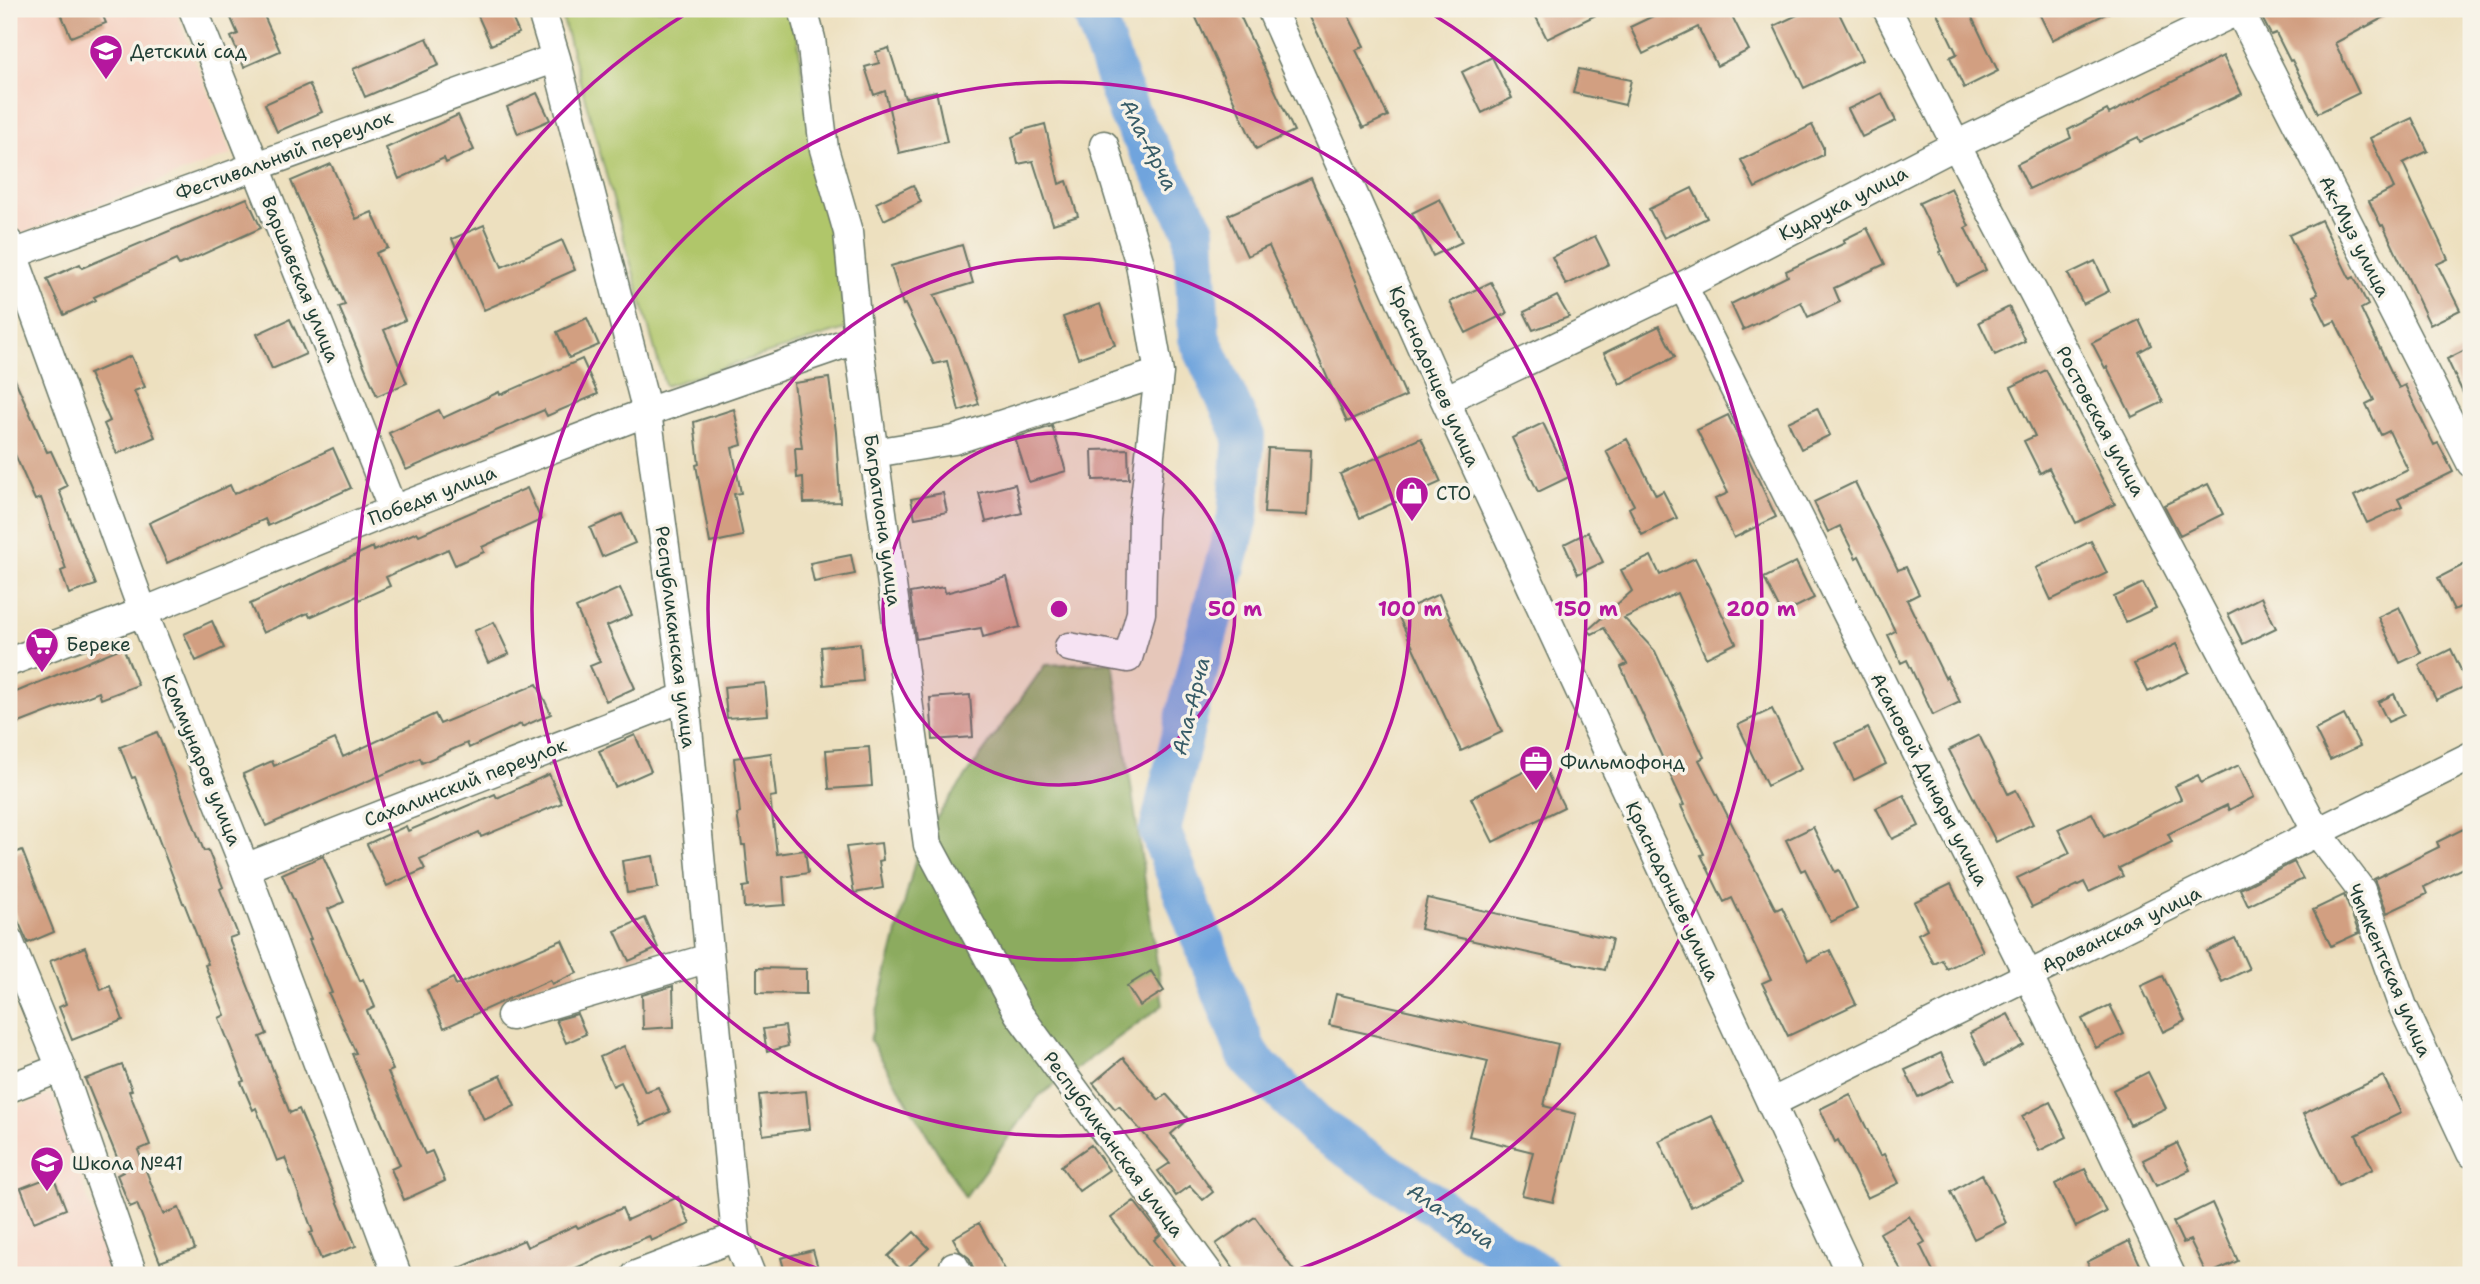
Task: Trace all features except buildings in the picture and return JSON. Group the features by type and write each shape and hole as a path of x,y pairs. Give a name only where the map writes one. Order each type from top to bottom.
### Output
{"street":[{"name":"Варшавская улица","path":"193,9 393,510"},
{"name":"Республиканская улица","path":"541,9 647,412 685,696 736,1237 751,1275"},
{"name":"Багратиона улица","path":"803,9 811,39 824,149 848,232 859,339 928,845 1018,1013"},
{"name":"Краснодонцев улица","path":"1271,9 1446,400 1851,1275"},
{"name":"Ростовская улица","path":"1887,9 2317,832"},
{"name":"Кудрука улица","path":"1446,400 1683,286 1956,145 2240,9"},
{"name":"Ак-Муз улица","path":"2240,9 2471,463"},
{"name":"Фестивальный переулок","path":"11,249 255,166 556,58"},
{"path":"1069,647 1128,658 1141,613 1143,517 1159,373 1140,264 1104,145"},
{"name":"Коммунаров улица","path":"11,249 144,612 245,868 397,1275"},
{"name":"Асановой Динары улица","path":"1683,286 2028,975 2171,1275"},
{"name":"Победы улица","path":"9,662 144,612 393,510 647,412 859,339"},
{"path":"874,453 954,440 1159,373"},
{"name":"Сахалинский переулок","path":"245,868 685,696"},
{"name":"Араванская улица","path":"1771,1103 2471,756"},
{"name":"Чымкентская улица","path":"2317,832 2361,890 2403,1007 2471,1153"},
{"path":"9,941 61,1068 134,1275"},
{"path":"511,1016 709,958"},
{"name":"Республиканская улица","path":"1018,1013 1210,1275"},
{"path":"9,1088 61,1068"},
{"path":"636,1275 736,1237"}],"shaded area":[{"name":"Детский сад","path":"9,9 175,9 232,154 20,234 9,204"},
{"name":"Школа №41","path":"52,1094 114,1275 9,1275 9,1110"}],"green space":[{"path":"560,9 794,9 810,131 848,328 665,386"},
{"path":"1113,662 1163,1005 1039,1096 965,1197 870,1040 920,841 1045,665"}],"waterway":[{"name":"Ала-Арча","path":"1092,9 1129,113 1194,230 1199,338 1244,436 1238,518 1200,659 1160,831 1248,1056 1319,1128 1539,1275"}],"place":[{"name":"Детский сад","path":"106,81"},
{"name":"СТО","path":"1412,523"},
{"name":"Береке","path":"42,674"},
{"name":"Фильмофонд","path":"1536,792"},
{"name":"Школа №41","path":"47,1193"}]}
